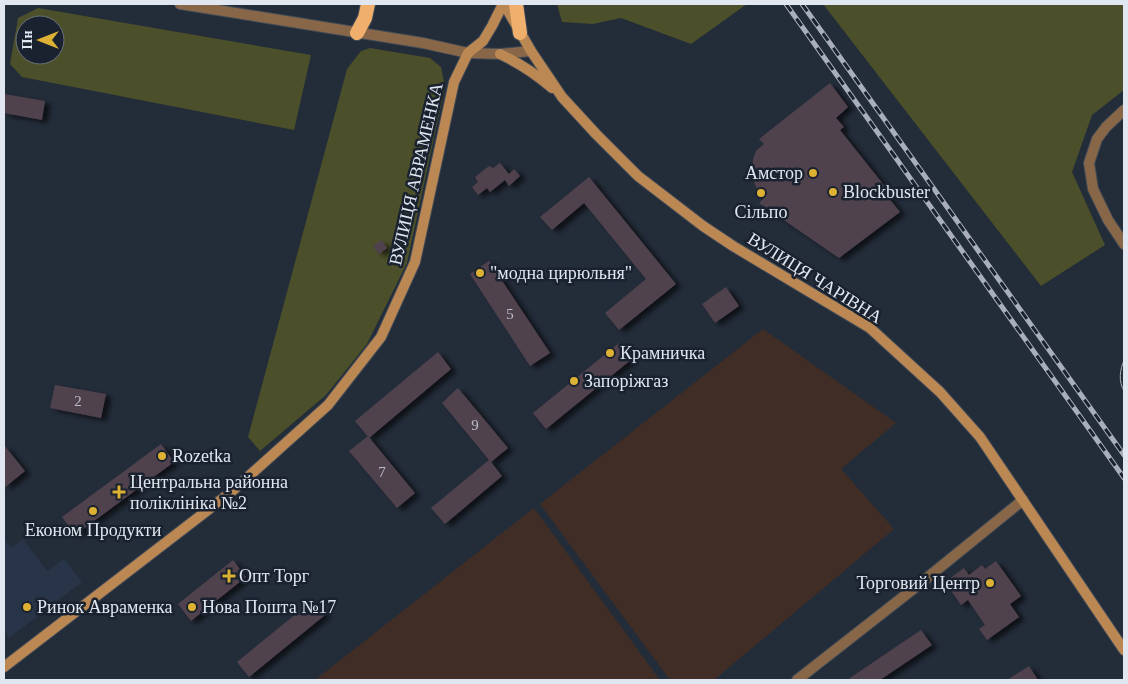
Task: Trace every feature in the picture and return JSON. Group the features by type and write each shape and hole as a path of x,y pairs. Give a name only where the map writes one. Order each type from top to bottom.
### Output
{"highway":[{"path":"357,33 365,18 368,4"},
{"path":"516,4 520,33"}],"main road":[{"name":"ВУЛИЦЯ ЧАРІВНА","path":"503,4 531,51 562,97 638,176 703,226 741,251 870,328 940,392 980,437 1124,650"},
{"path":"468,53 483,41 503,4"},
{"name":"ВУЛИЦЯ АВРАМЕНКА","path":"4,667 230,493 328,405 381,337 415,262 454,82 468,53"},
{"path":"500,54 534,74 562,97"}],"street":[{"path":"180,4 423,43 468,53 500,54 531,51"},
{"path":"1124,110 1106,127 1097,139 1089,163 1093,190 1108,220 1124,244"},
{"path":"797,680 1023,500"}],"shaded area":[{"path":"763,329 896,423 841,469 894,529 714,680 670,680 540,504"},
{"path":"534,508 660,680 315,680"},
{"name":"Ринок Авраменка","path":"4,539 11,548 23,539 47,571 64,559 82,582 9,638 4,632"}],"green space":[{"path":"557,4 747,4 691,44 621,18 593,24 562,22"},
{"path":"823,4 1124,4 1124,90 1092,115 1072,172 1105,245 1041,286"},
{"path":"38,8 311,55 294,130 22,77 10,64 15,35 15,65 65,65 65,15 24,15"},
{"path":"370,48 430,58 441,67 445,87 407,263 367,344 326,395 260,451 248,437 347,69 361,51"}],"building":[{"name":"Амстор","path":"830,83 848,107 836,118 844,127 840,130 887,189 884,192 900,212 839,258 759,203 764,198 752,177 753,159 756,151 764,144 759,139"},
{"path":"4,94 45,101 42,120 4,113"},
{"path":"500,163 509,174 514,169 520,176 509,186 505,180 490,192 487,188 478,195 472,187 478,182 475,177 489,166 493,168"},
{"path":"589,177 676,284 619,330 605,313 646,279 584,203 552,230 540,217"},
{"path":"381,240 387,248 379,254 373,246"},
{"path":"489,261 550,353 530,366 470,274"},
{"path":"726,287 739,306 715,323 702,304"},
{"path":"619,343 632,359 546,429 533,413"},
{"path":"438,352 451,369 369,438 355,421"},
{"path":"55,385 106,394 101,418 50,408"},
{"path":"458,388 508,448 491,462 502,476 445,524 431,508 489,460 442,403"},
{"path":"368,436 415,493 397,508 349,451"},
{"path":"161,444 174,462 75,535 62,517"},
{"path":"4,445 25,471 4,488"},
{"path":"233,560 246,577 191,621 178,604"},
{"path":"996,561 1021,596 1010,604 1019,617 987,640 979,629 985,625 968,600 961,605 945,582 964,568 969,575 982,565 985,569"},
{"path":"313,600 325,615 249,677 237,662"},
{"path":"921,630 932,645 880,680 847,680"},
{"path":"1029,666 1038,680 1007,680"}],"tram line":[{"path":"1124,360 1120,376 1124,391"}],"railway":[{"path":"786,4 1124,478"},
{"path":"802,4 1124,455"}],"place":[{"name":"Амстор","path":"813,173"},
{"name":"Blockbuster","path":"833,192"},
{"name":"Сільпо","path":"761,193"},
{"name":"\"модна цирюльня\"","path":"480,273"},
{"name":"Крамничка","path":"610,353"},
{"name":"Запоріжгаз","path":"574,381"},
{"name":"Rozetka","path":"162,456"},
{"name":"Центральна районна поліклініка №2","path":"119,492"},
{"name":"Економ Продукти","path":"93,511"},
{"name":"Опт Торг","path":"229,576"},
{"name":"Торговий Центр","path":"990,583"},
{"name":"Ринок Авраменка","path":"27,607"},
{"name":"Нова Пошта №17","path":"192,607"}]}
